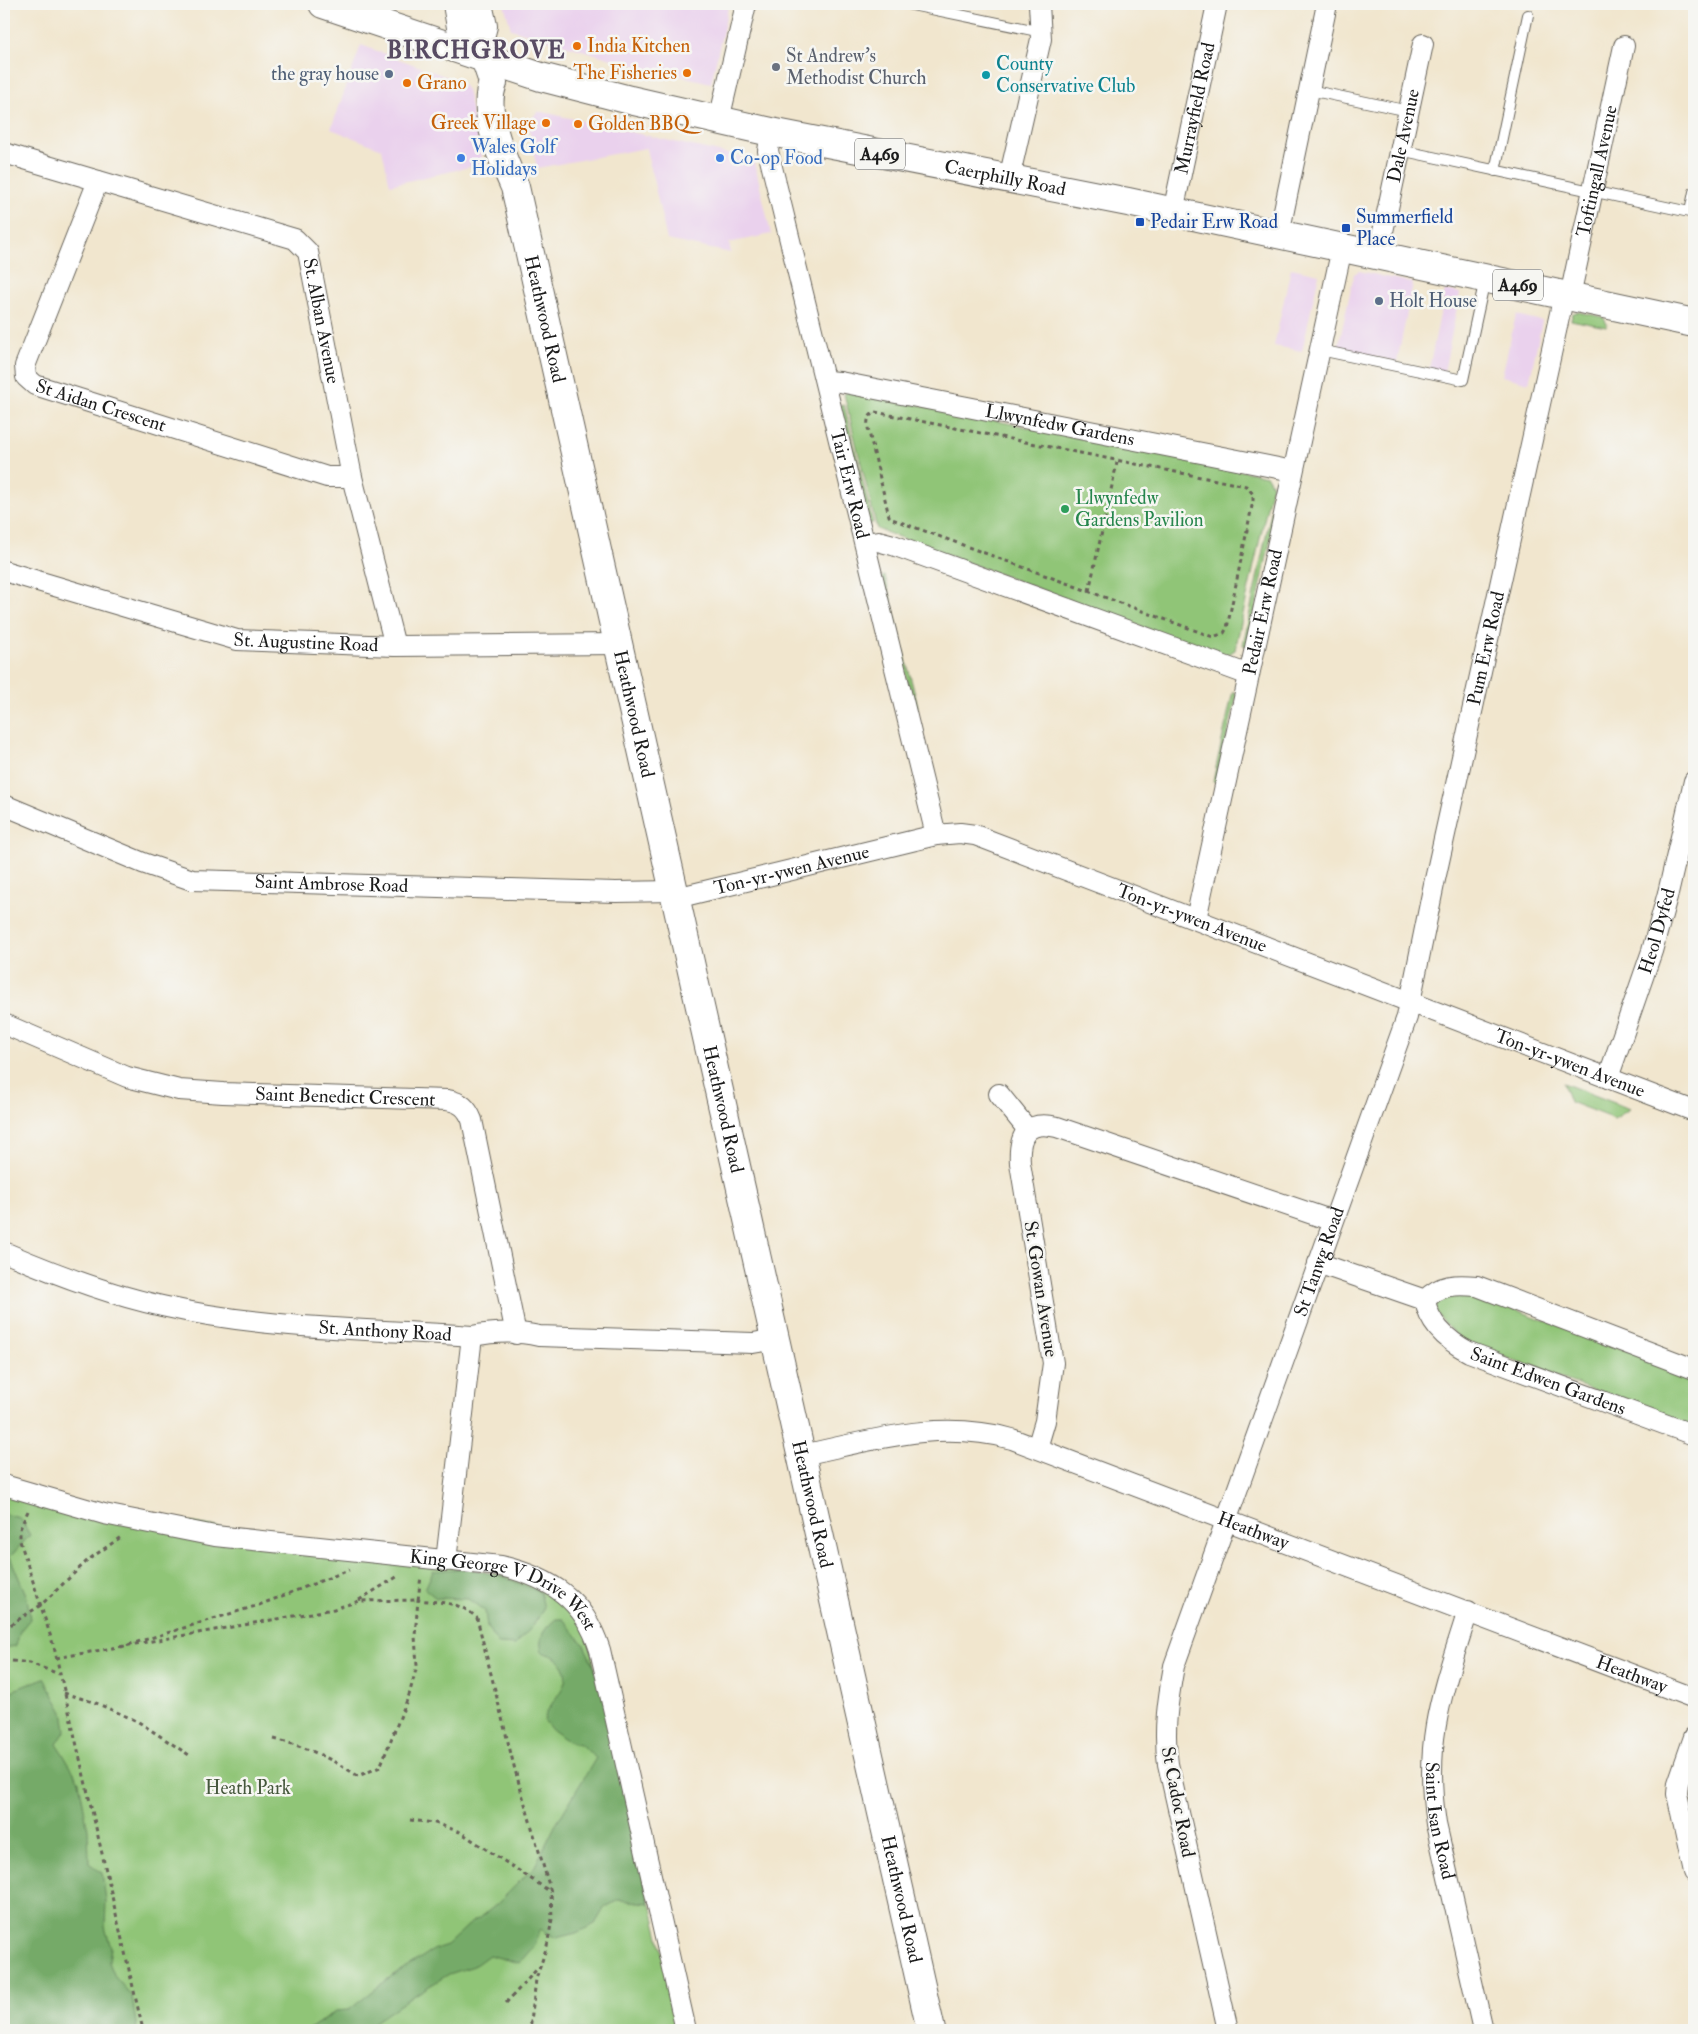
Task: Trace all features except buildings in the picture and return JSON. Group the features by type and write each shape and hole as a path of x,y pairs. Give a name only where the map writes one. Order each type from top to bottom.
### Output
{"street":[{"name":"Caerphilly Road","path":"323,4 486,61 555,81 719,120 1279,234 1694,323"},
{"path":"457,4 461,27 486,61"},
{"path":"478,4 486,61"},
{"path":"719,120 746,4"},
{"path":"1009,179 1042,32 1039,4"},
{"name":"Murrayfield Road","path":"1173,212 1217,4"},
{"path":"1279,234 1327,4"},
{"name":"Dale Avenue","path":"1378,255 1423,44"},
{"name":"Toftingall Avenue","path":"1567,295 1624,46"},
{"name":"Heathwood Road","path":"486,61 504,94 508,109 515,153 515,187 620,644 931,2030"},
{"name":"Tair Erw Road","path":"771,132 768,151 866,543 936,836"},
{"name":"St. Alban Avenue","path":"4,153 295,240 308,252 352,477 395,646"},
{"name":"St Aidan Crescent","path":"98,181 25,366 26,377 35,385 327,477 352,477"},
{"name":"Pedair Erw Road","path":"1196,918 1342,248"},
{"name":"Pum Erw Road","path":"1409,1002 1567,295"},
{"name":"Llwynfedw Gardens","path":"825,381 840,382 1293,472"},
{"path":"866,543 878,541 893,545 1249,675"},
{"name":"St. Augustine Road","path":"4,570 237,640 395,646 620,644"},
{"name":"Heol Dyfed","path":"1608,1078 1652,951 1670,885 1694,782"},
{"name":"Saint Ambrose Road","path":"4,805 143,863 192,880 675,894"},
{"name":"Ton-yr-ywen Avenue","path":"675,894 936,836 960,833 993,841 1196,918 1694,1112"},
{"name":"St Tanwg Road","path":"1227,1519 1407,1017 1409,1002"},
{"name":"Saint Benedict Crescent","path":"4,1024 127,1076 179,1090 447,1100 461,1104 468,1111 472,1120 516,1334"},
{"path":"999,1094 1028,1130 1035,1125 1044,1124 1057,1127 1333,1221"},
{"name":"St. Gowan Avenue","path":"1028,1130 1019,1149 1020,1163 1054,1363 1045,1421 1037,1448"},
{"name":"St. Anthony Road","path":"4,1252 96,1288 190,1312 330,1327 472,1336 488,1333 745,1343 776,1339"},
{"path":"1318,1263 1425,1300 1434,1290 1445,1286 1477,1286 1694,1369"},
{"name":"Saint Edwen Gardens","path":"1425,1300 1432,1321 1456,1345 1469,1352 1694,1435"},
{"path":"446,1561 472,1336"},
{"name":"Heathway","path":"802,1455 879,1437 923,1431 991,1433 1037,1448 1227,1519 1694,1698"},
{"name":"King George V Drive West","path":"4,1486 151,1525 215,1536 501,1566 541,1578 572,1600 586,1617 594,1632 686,2030"},
{"name":"St Cadoc Road","path":"1227,1519 1174,1666 1166,1718 1165,1742 1228,2030"},
{"name":"Saint Isan Road","path":"1468,1611 1438,1707 1432,1758 1432,1793 1436,1824 1483,2030"},
{"path":"1694,1737 1678,1783 1677,1794 1694,1872"}],"lane":[{"path":"907,4 1042,32"},
{"path":"1496,171 1528,15"},
{"path":"1309,90 1408,111"},
{"path":"1400,150 1692,212 1694,192"},
{"path":"1320,350 1463,380 1485,278"}],"path":[{"path":"875,412 1118,460 1246,486 1250,489 1253,501 1224,633 1213,637 1090,590 892,519 889,516 867,421 870,415 875,412"},
{"path":"1088,598 1119,452"},
{"path":"37,1496 23,1522 20,1541 56,1658 143,2030"},
{"path":"4,1629 41,1605 88,1560 125,1534"},
{"path":"121,1647 259,1605 354,1568 338,1568"},
{"path":"390,1574 408,1575"},
{"path":"56,1658 334,1608 359,1600 401,1574"},
{"path":"274,1739 292,1743 334,1760 358,1776 380,1766 409,1695 418,1666 415,1636 421,1575 414,1575"},
{"path":"359,1600 418,1600 455,1604 466,1608 477,1618 515,1770 551,1892 552,1919 547,1946 536,1979 530,2030"},
{"path":"4,1660 30,1663 59,1675"},
{"path":"64,1693 96,1702 137,1722 189,1756"},
{"path":"410,1820 435,1823 460,1832 551,1892"},
{"path":"506,2003 541,1964"}],"shaded area":[{"path":"504,4 729,4 711,83 625,63 511,29"},
{"path":"361,45 461,82 467,90 483,164 390,185 382,149 331,129"},
{"path":"537,112 754,160 771,234 729,243 731,253 667,240 646,148 537,168 529,129 530,121"},
{"path":"1291,268 1319,274 1302,351 1274,346"},
{"path":"1359,271 1413,283 1397,362 1338,349 1354,274"},
{"path":"1445,290 1460,293 1444,372 1429,369"},
{"path":"1516,315 1542,321 1529,383 1502,376"}],"green space":[{"path":"1578,312 1603,317 1607,324 1606,327 1571,320 1573,313"},
{"path":"850,391 1267,476 1272,485 1235,650 1224,657 877,529 844,394"},
{"path":"844,405 873,523 868,524 839,406"},
{"path":"1275,493 1280,494 1248,646 1243,645"},
{"path":"885,576 918,707 915,708 882,577"},
{"path":"1233,691 1237,695 1216,782 1213,781"},
{"path":"1563,1083 1630,1109 1614,1119 1570,1102"},
{"path":"1462,1290 1694,1375 1694,1428 1461,1341 1436,1313 1436,1303 1442,1295"},
{"name":"Heath Park","path":"4,1491 532,1580 585,1625 681,2030 4,2030"},
{"path":"4,1514 20,1518 30,1535 10,1557 27,1597 30,1619 20,1631 16,1646 4,1648"},
{"path":"466,1568 499,1575 540,1592 544,1608 533,1626 515,1645 498,1644 487,1627 485,1611 468,1599 436,1598 425,1589 433,1571"},
{"path":"556,1619 563,1619 584,1645 601,1682 649,1903 620,1900 605,1907 595,1924 576,1933 556,1938 540,1929 535,1945 519,1963 489,1955 474,1966 449,1974 363,2030 308,2030 336,2011 349,2010 393,1975 435,1949 447,1945 473,1921 480,1918 497,1904 535,1866 555,1826 596,1758 580,1744 568,1741 552,1730 544,1720 547,1711 562,1689 566,1675 563,1667 555,1657 542,1652 541,1641 543,1633"},
{"path":"44,1678 63,1712 66,1730 57,1744 79,1781 88,1830 89,1863 102,1873 106,1900 105,1927 111,1948 109,1962 115,1977 132,1996 137,2030 4,2030 4,1694"}],"place":[{"name":"India Kitchen","path":"577,46"},
{"name":"St Andrew's Methodist Church","path":"776,67"},
{"name":"The Fisheries","path":"687,73"},
{"name":"the gray house","path":"389,74"},
{"name":"County Conservative Club","path":"986,75"},
{"name":"Grano","path":"407,83"},
{"name":"Greek Village","path":"546,123"},
{"name":"Golden BBQ","path":"578,124"},
{"name":"Wales Golf Holidays","path":"461,158"},
{"name":"Co-op Food","path":"720,158"},
{"name":"Pedair Erw Road","path":"1140,222"},
{"name":"Summerfield Place","path":"1346,228"},
{"name":"Holt House","path":"1379,301"},
{"name":"Llwynfedw Gardens Pavilion","path":"1065,509"}],"district":[{"name":"BIRCHGROVE","path":"476,50"}]}
